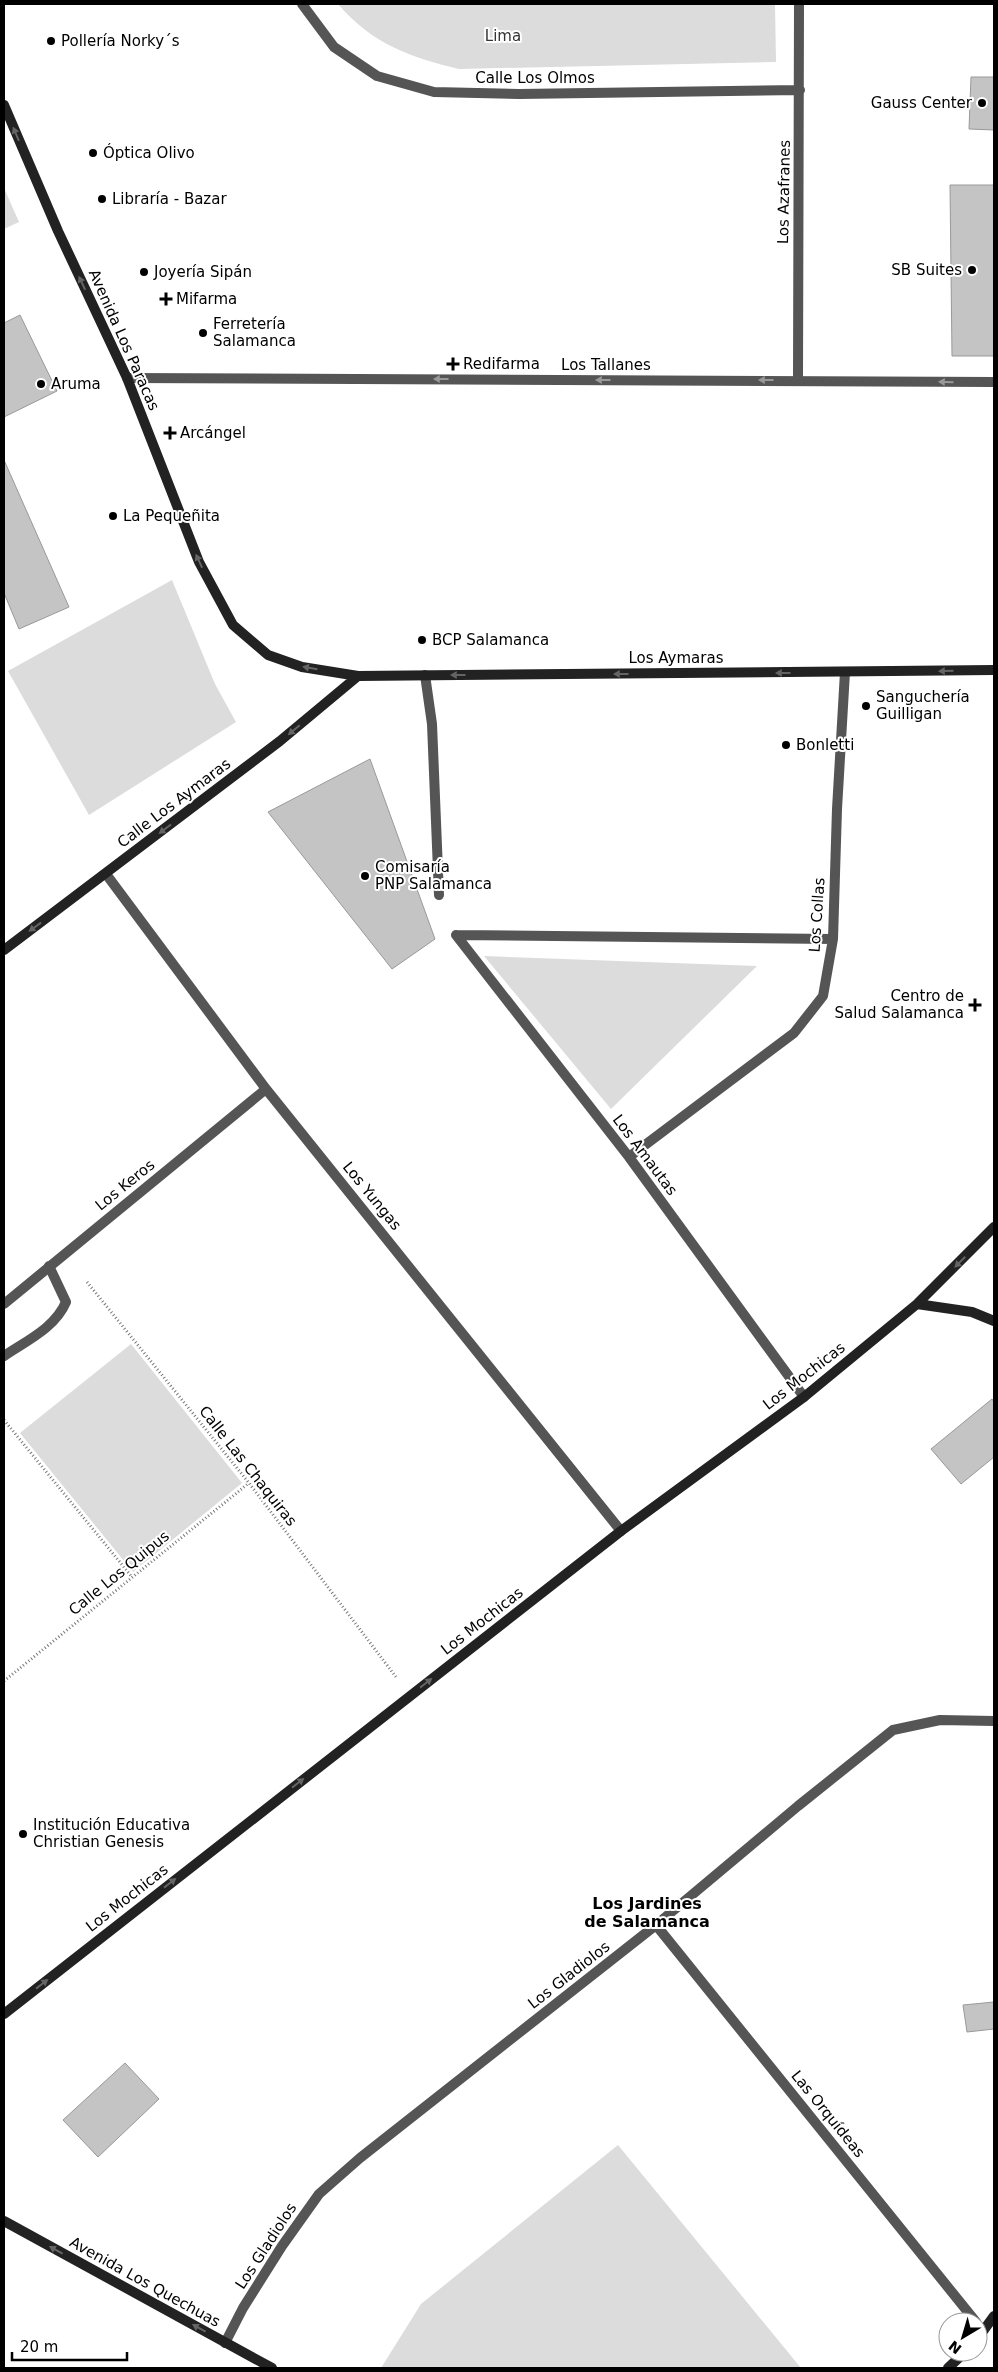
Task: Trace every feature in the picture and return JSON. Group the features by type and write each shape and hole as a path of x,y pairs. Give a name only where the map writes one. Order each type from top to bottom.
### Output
{"street":[{"name":"Calle Los Olmos","path":"302,4 334,47 377,76 434,92 519,94 800,90"},
{"name":"Los Azafranes","path":"798,380 799,4"},
{"name":"Avenida Los Paracas","path":"4,105 58,231 127,378 199,562 233,625 268,655 302,666 358,676"},
{"name":"Los Tallanes","path":"127,378 994,382"},
{"name":"Los Aymaras","path":"358,676 994,670"},
{"name":"Los Collas","path":"629,1157 794,1033 823,996 833,939 837,809 846,672"},
{"name":"Calle Los Aymaras","path":"4,950 280,741 358,676"},
{"path":"425,676 432,724 439,894"},
{"name":"Los Yungas","path":"106,874 266,1089 622,1531"},
{"name":"Los Amautas","path":"804,1397 629,1157 456,935 833,939"},
{"name":"Los Keros","path":"4,1304 266,1089"},
{"name":"Los Mochicas","path":"4,2014 622,1531 804,1397 917,1304 994,1227"},
{"path":"4,1356 47,1327 61,1313 66,1302 49,1266"},
{"path":"917,1304 972,1312 994,1321"},
{"name":"Los Gladiolos","path":"225,2343 243,2308 282,2246 319,2194 360,2158 656,1925 798,1806 893,1730 940,1720 994,1721"},
{"name":"Las Orquídeas","path":"656,1925 965,2312"},
{"name":"Avenida Los Quechuas","path":"4,2221 272,2368"}],"path":[{"name":"Calle Las Chaquiras","path":"64,1254 249,1483 410,1696"},
{"path":"4,1420 132,1577"},
{"name":"Calle Los Quipus","path":"4,1680 249,1483"}],"green space":[{"name":"Lima","path":"338,4 775,4 776,62 459,69 408,54 378,39 351,18"},
{"path":"4,188 19,222 4,229"},
{"path":"172,580 215,684 236,722 89,815 8,671"},
{"path":"484,956 757,966 611,1109"},
{"path":"131,1344 242,1483 133,1572 20,1433"},
{"path":"618,2145 801,2368 381,2368 421,2304"}],"building":[{"name":"Gauss Center","path":"971,77 994,77 994,130 969,129"},
{"name":"SB Suites","path":"950,185 994,185 994,356 952,356"},
{"path":"20,315 57,391 4,417 4,323"},
{"path":"4,460 69,607 19,629 4,593"},
{"name":"Comisaría PNP Salamanca","path":"370,759 435,939 392,969 268,812"},
{"path":"992,1399 994,1402 994,1457 961,1484 931,1449"},
{"path":"994,2002 994,2029 967,2032 963,2005"},
{"path":"125,2063 159,2099 98,2157 63,2120"}],"place":[{"name":"Pollería Norky´s","path":"51,41"},
{"name":"Gauss Center","path":"982,103"},
{"name":"Óptica Olivo","path":"93,153"},
{"name":"Libraría - Bazar","path":"102,199"},
{"name":"SB Suites","path":"972,270"},
{"name":"Joyería Sipán","path":"144,272"},
{"name":"Mifarma","path":"166,299"},
{"name":"Ferretería Salamanca","path":"203,333"},
{"name":"Redifarma","path":"453,364"},
{"name":"Aruma","path":"41,384"},
{"name":"Arcángel","path":"170,433"},
{"name":"La Pequeñita","path":"113,516"},
{"name":"BCP Salamanca","path":"422,640"},
{"name":"Sanguchería Guilligan","path":"866,706"},
{"name":"Bonletti","path":"786,745"},
{"name":"Comisaría PNP Salamanca","path":"365,876"},
{"name":"Centro de Salud Salamanca","path":"975,1005"},
{"name":"Institución Educativa Christian Genesis","path":"23,1834"}],"district":[{"name":"Los Jardines de Salamanca","path":"647,1912"}]}
